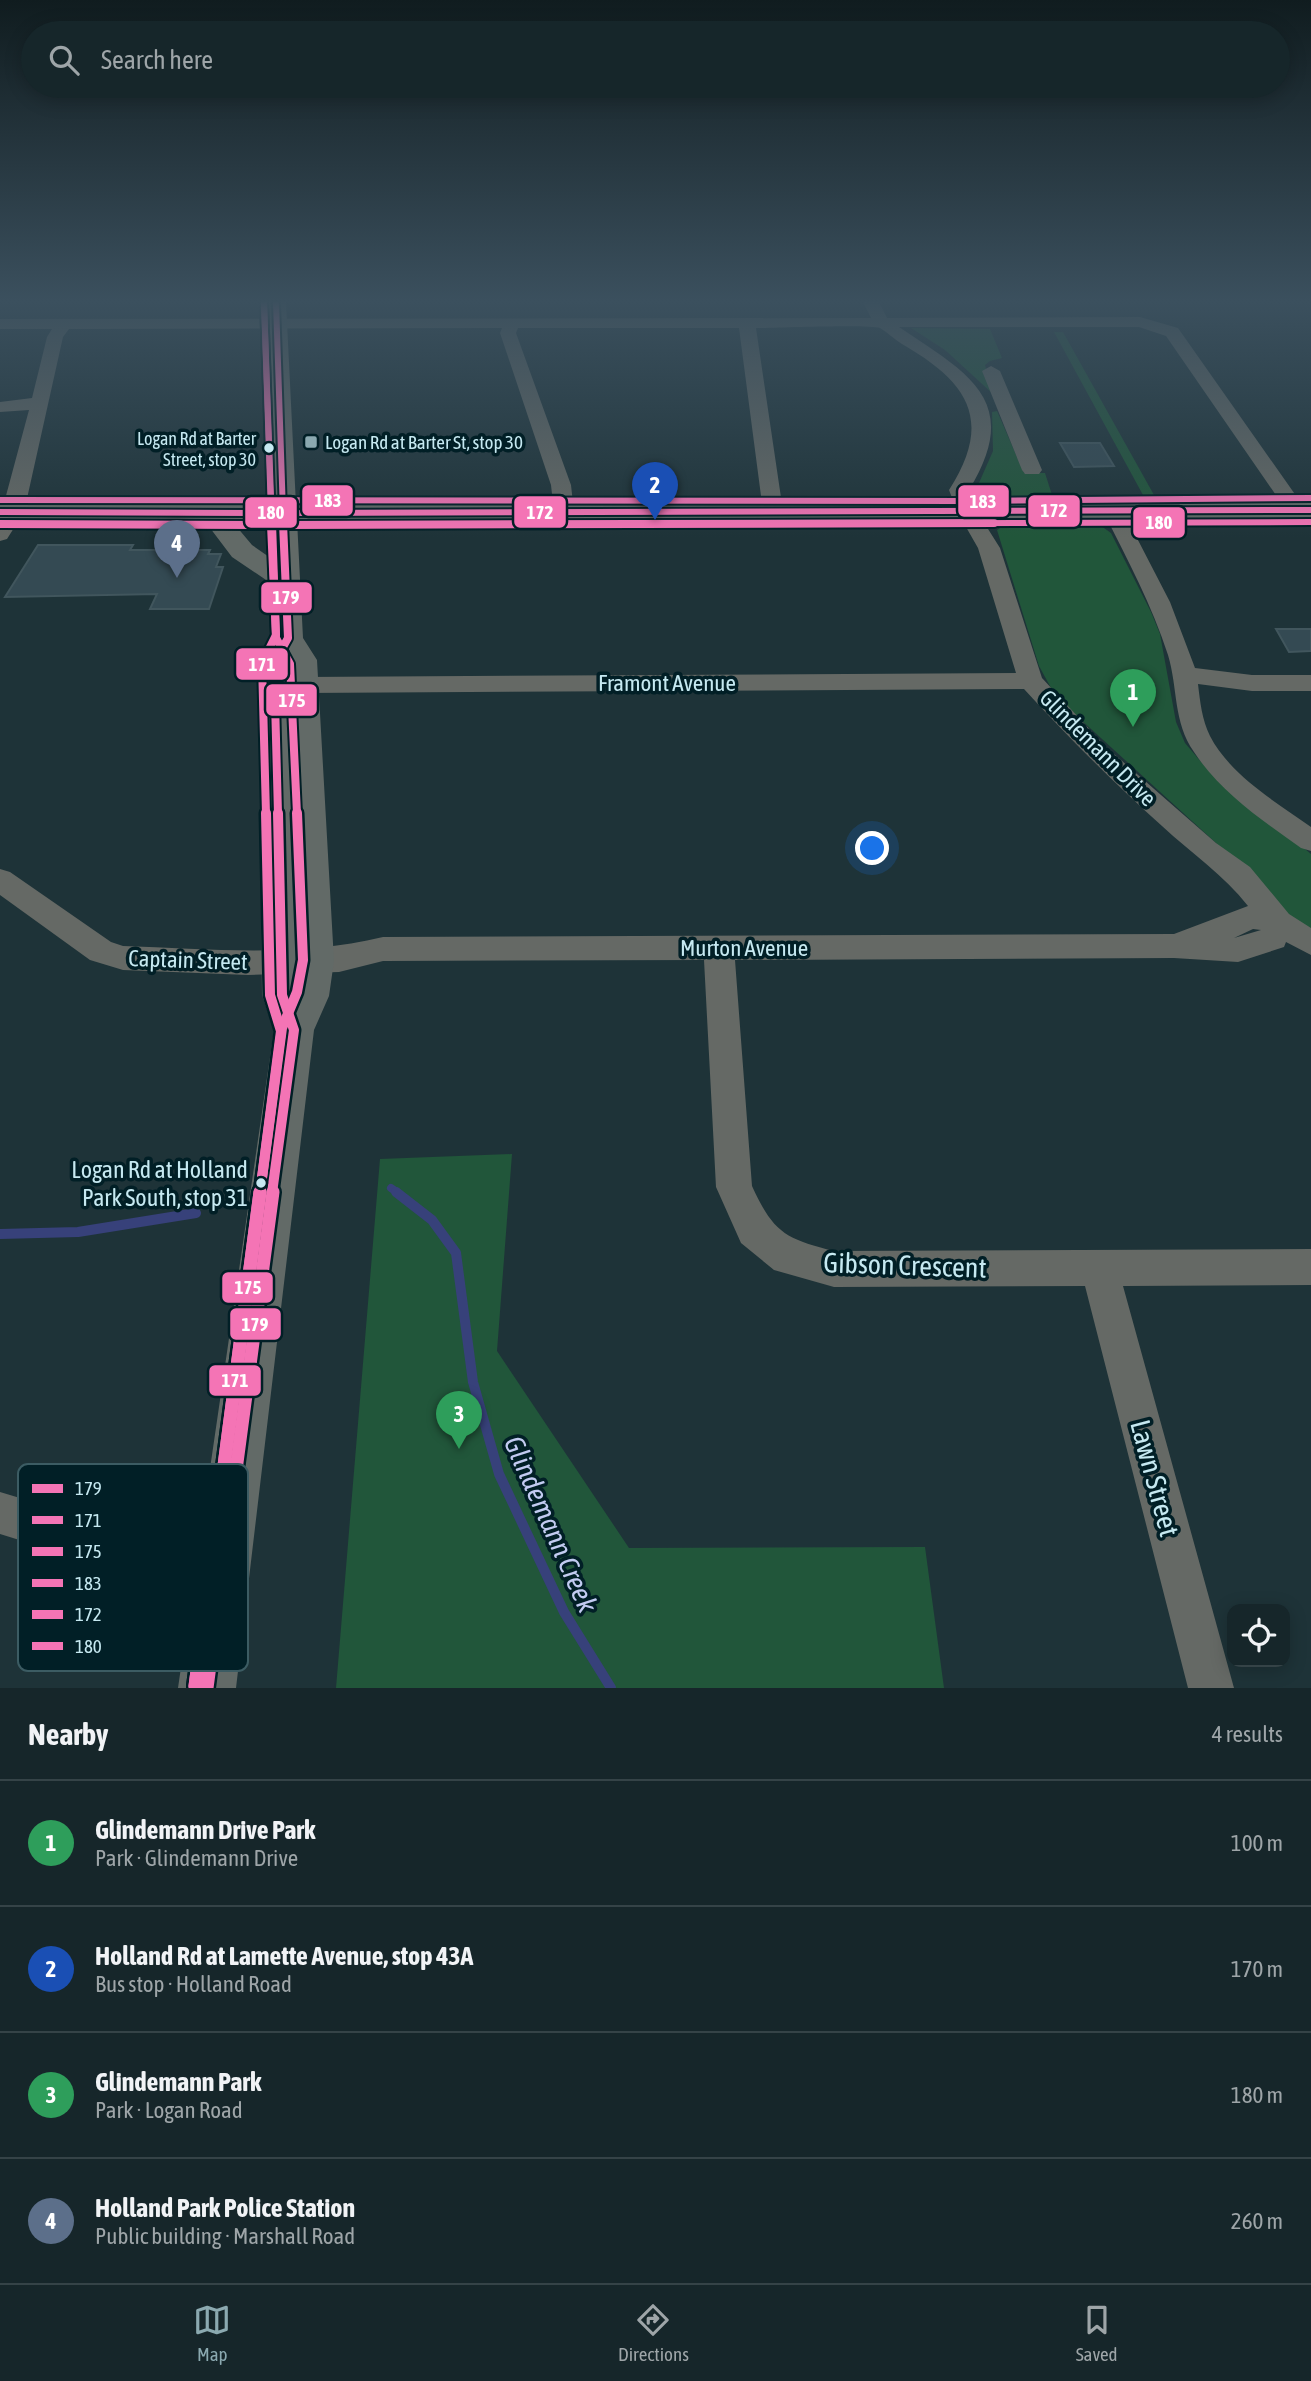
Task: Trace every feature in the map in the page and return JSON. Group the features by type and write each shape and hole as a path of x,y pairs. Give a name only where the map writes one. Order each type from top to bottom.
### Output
{"main road":[{"path":"238,1464 293,1030 282,995 299,962 303,685 302,660 288,638 278,381"},
{"path":"7,512 1114,513 1304,510"},
{"path":"212,513 242,551 285,580"},
{"path":"288,638 274,663 299,962"}],"street":[{"path":"0,535 45,381"},
{"path":"525,381 561,485 564,512"},
{"path":"755,381 773,511"},
{"path":"961,381 979,404 984,438 972,472 959,490 968,513"},
{"path":"995,381 1032,470"},
{"path":"1209,381 1304,510"},
{"path":"0,407 40,403"},
{"path":"979,404 1004,404"},
{"name":"Glindemann Drive","path":"968,513 989,548 1031,681 1097,753 1206,850 1234,898 1267,926 1310,954"},
{"path":"1114,513 1166,614 1184,674 1189,716 1204,749 1231,776 1311,841"},
{"path":"1184,674 1252,683 1311,683"},
{"name":"Framont Avenue","path":"303,685 1031,681"},
{"name":"Captain Street","path":"0,880 110,955 136,961 299,962"},
{"name":"Murton Avenue","path":"299,962 339,960 383,949 1174,946 1238,950 1267,926"},
{"name":"Gibson Crescent","path":"719,948 734,1188 754,1231 787,1257 834,1269 1311,1267"},
{"name":"Lawn Street","path":"1099,1268 1211,1688"},
{"path":"0,1513 18,1518"}],"green space":[{"path":"979,381 989,381 993,394"},
{"path":"1081,381 1090,381 1154,495 1143,495"},
{"path":"997,411 1024,473 1045,473 1053,498 1003,497 975,492 993,451 992,412"},
{"path":"1097,523 1111,533 1160,634 1176,722 1185,743 1202,763 1311,854 1311,929 1295,925 1239,864 1056,697 1039,666 997,530 1006,524"},
{"path":"512,1154 497,1351 629,1548 925,1547 944,1688 336,1688 380,1159"}],"building":[{"path":"1060,443 1100,443 1114,466 1074,467"},
{"path":"38,545 133,545 130,550 210,550 208,554 221,554 216,567 223,567 209,609 150,609 157,594 5,597"},
{"path":"1276,629 1311,629 1311,651 1289,652"}],"waterway":[{"name":"Glindemann Creek","path":"391,1188 398,1193"},
{"name":"Glindemann Creek","path":"396,1192 432,1220 456,1253 473,1382 499,1474 564,1612 611,1688"},
{"name":"Glindemann Creek","path":"0,1234 78,1232 196,1213"}],"transit line":[{"name":"175","path":"224,1464 282,1028 297,992 303,960 290,664 276,638 267,381"},
{"name":"180","path":"267,381 271,513"},
{"name":"172","path":"279,381 283,513"},
{"name":"183","path":"0,500 968,501 1311,498"},
{"name":"172","path":"283,513 1311,510"},
{"name":"179","path":"0,512 283,513 288,638 274,663 282,995 294,1030 237,1464"},
{"name":"180","path":"283,525 1311,522"},
{"name":"171","path":"0,524 271,525 276,635 262,663 270,995 281,1031 224,1464"},
{"name":"171","path":"195,1686 197,1671"},
{"name":"175","path":"195,1686 197,1671"},
{"name":"179","path":"207,1688 209,1671"}],"place":[{"name":"Logan Rd at Barter St, stop 30","path":"311,442"},
{"name":"Logan Rd at Barter Street, stop 30","path":"269,448"},
{"name":"Holland Rd at Lamette Avenue, stop 43A","path":"655,520"},
{"name":"Holland Park Police Station","path":"177,578"},
{"name":"Glindemann Drive Park","path":"1133,727"},
{"name":"Logan Rd at Holland Park South, stop 31","path":"261,1183"},
{"name":"Glindemann Park","path":"459,1449"}]}
